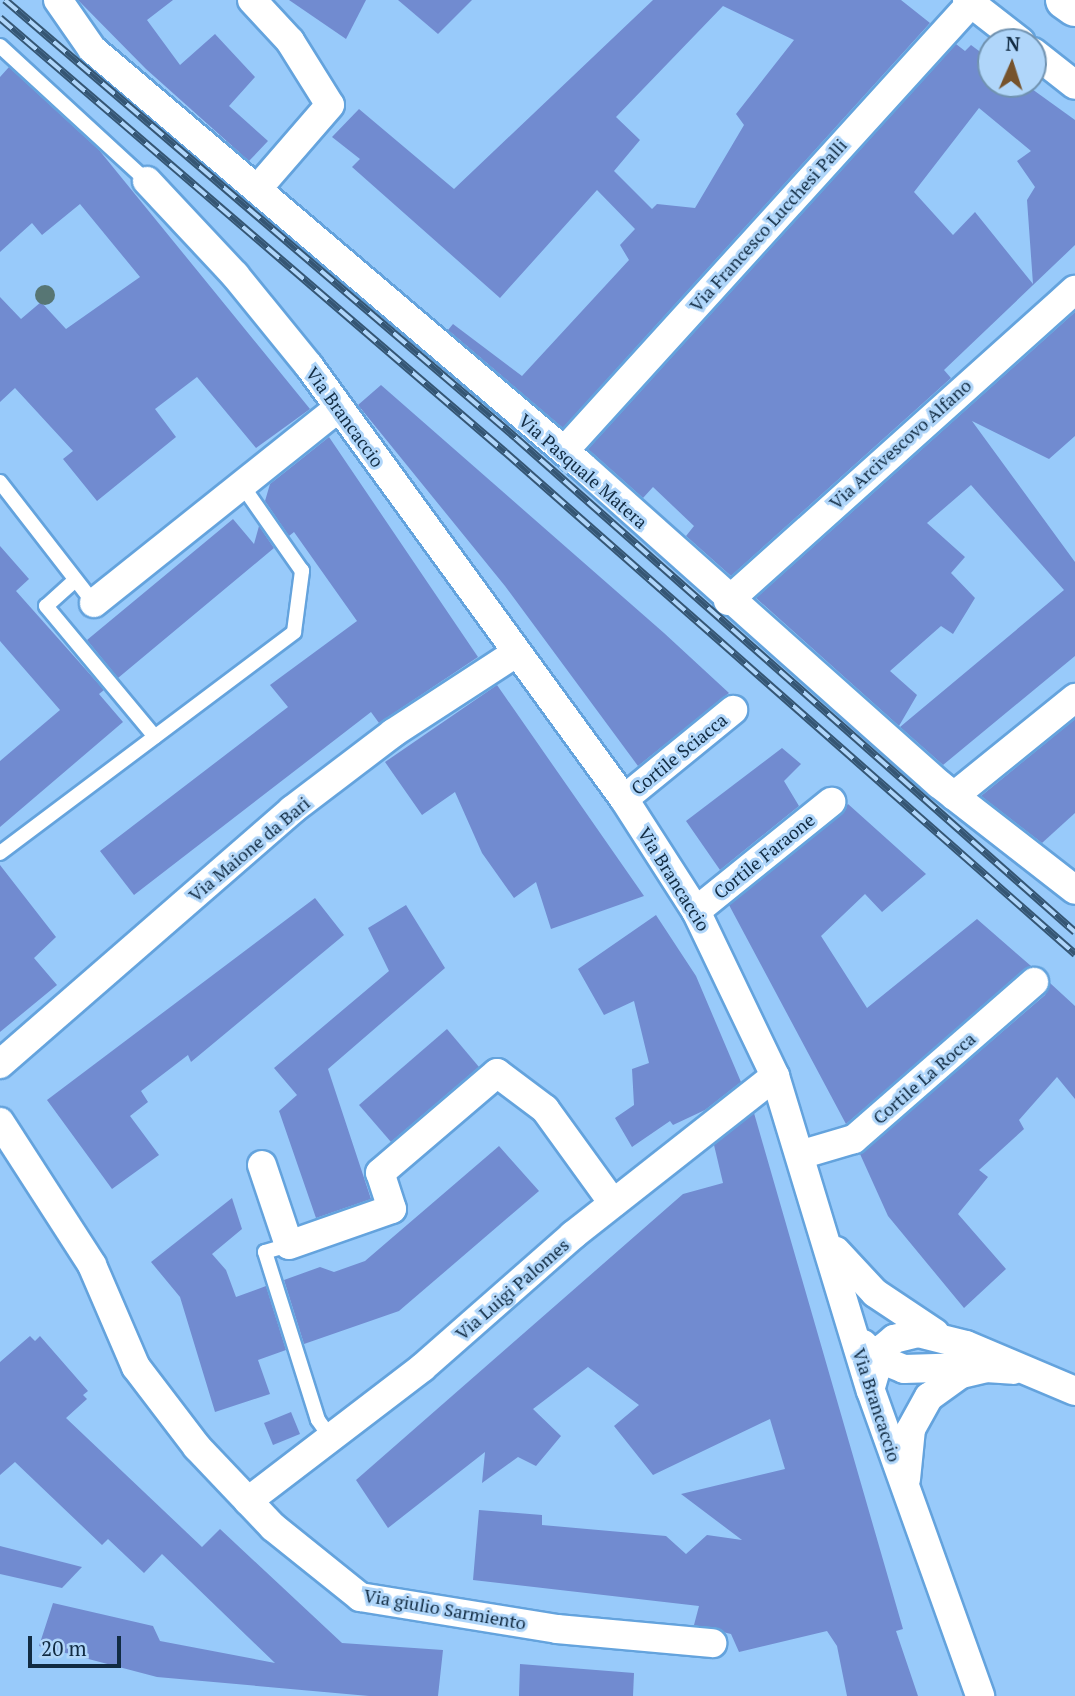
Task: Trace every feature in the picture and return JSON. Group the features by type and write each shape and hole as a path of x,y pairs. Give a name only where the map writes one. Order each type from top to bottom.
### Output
{"street":[{"name":"Via Pasquale Matera","path":"58,0 92,48 564,451 728,601 954,796 1069,875"},
{"path":"251,0 290,41 330,105 258,187"},
{"path":"1065,0 1075,7"},
{"path":"970,1 1004,28"},
{"name":"Via Francesco Lucchesi Palli","path":"564,451 970,1"},
{"path":"1047,63 1075,85"},
{"name":"Via Brancaccio","path":"147,181 235,275 338,408 514,654 624,799 696,911 775,1076 803,1154 871,1391 905,1494 931,1550 980,1696"},
{"name":"Via Arcivescovo Alfano","path":"728,601 1075,290"},
{"path":"94,603 338,408"},
{"name":"Via Maione da Bari","path":"0,1064 292,810 393,733 514,654"},
{"path":"954,796 1075,698"},
{"name":"Cortile Sciacca","path":"624,799 733,710"},
{"name":"Cortile Faraone","path":"696,911 831,802"},
{"name":"Cortile La Rocca","path":"803,1154 854,1139 1034,982"},
{"path":"262,1165 289,1245 392,1209 380,1173 497,1073 545,1109 613,1203"},
{"name":"Via Luigi Palomes","path":"248,1501 423,1367 613,1203 775,1076"},
{"name":"Via giulio Sarmiento","path":"0,1122 92,1265 136,1367 197,1447 248,1501 360,1597 557,1629 712,1643"},
{"path":"823,1228 853,1274 934,1333 1075,1391"},
{"path":"852,1327 877,1357 904,1369 986,1368 1036,1375"},
{"path":"871,1391 877,1357 894,1339 934,1333"},
{"path":"905,1494 908,1441 923,1406 945,1382 986,1368"}],"lane":[{"path":"0,46 147,181"},
{"path":"0,482 73,582 94,603"},
{"path":"0,853 294,632 302,571 242,485"},
{"path":"73,582 46,606 155,737"},
{"path":"289,1245 265,1252 318,1420 331,1438"}],"building":[{"path":"78,0 173,0 147,20 180,65 215,34 255,77 229,106 268,141 249,161 146,69"},
{"path":"289,0 366,0 346,39"},
{"path":"398,0 472,0 438,34"},
{"path":"653,0 901,0 930,23 563,428 448,330 453,324 522,376 629,260 620,245 635,229 597,190 500,298 352,167 360,159 332,137 359,109 454,189","holes":["723,6 794,40 736,114 744,125 695,208 657,204 652,209 614,171 640,140 616,117"]},
{"path":"956,44 965,51 971,45 977,50 977,98 1044,98 1075,120 1075,245 944,370 951,378 731,576 686,536 694,526 653,487 643,498 588,449","holes":["979,108 1031,151 1017,161 1035,187 1027,200 1033,284 975,212 953,235 914,192"]},
{"path":"9,67 99,150 310,409 256,448 197,377 155,409 176,437 97,501 63,459 73,451 15,388 0,402 0,297 21,319 41,302 66,329 140,277 80,204 42,235 32,223 0,252 0,77"},
{"path":"1075,312 1075,436 1049,459 972,421 1075,562 1075,656 943,765 900,727 1064,590 971,485 927,523 965,557 951,573 975,598 953,634 941,626 890,671 917,695 899,726 756,598"},
{"path":"381,385 729,693 638,766 505,586 358,405"},
{"path":"329,437 478,657 379,723 371,712 134,895 100,851 288,707 270,685 357,621 294,532 289,536 265,501 270,484"},
{"path":"233,519 254,544 259,526 274,548 118,678 87,640"},
{"path":"0,546 29,579 16,591 104,690 99,694 123,722 0,827 0,761 60,710 0,641"},
{"path":"497,685 644,896 551,929 536,882 514,898 482,853 455,792 422,815 385,762"},
{"path":"1075,719 1075,813 1042,843 981,796"},
{"path":"782,748 801,764 784,781 799,806 720,870 686,821"},
{"path":"848,804 926,874 882,912 865,894 821,936 867,1008 977,919 1031,966 846,1124 729,905"},
{"path":"0,865 56,937 34,958 57,985 0,1032"},
{"path":"315,898 344,935 191,1062 188,1055 141,1091 148,1102 130,1116 159,1155 112,1189 47,1100"},
{"path":"406,905 445,968 328,1069 371,1199 316,1218 279,1111 297,1095 274,1068 389,971 368,928"},
{"path":"656,915 696,976 741,1082 705,1110 673,1125 670,1121 632,1147 615,1118 634,1105 632,1069 649,1063 634,1001 604,1015 578,969"},
{"path":"1050,983 1075,1006 1075,1099 1057,1077 1019,1120 1024,1129 979,1170 988,1177 958,1214 1006,1269 964,1308 888,1216 860,1154 1045,995"},
{"path":"447,1029 479,1067 391,1142 359,1105"},
{"path":"754,1113 903,1629 896,1631 918,1696 847,1696 837,1646 827,1631 739,1652 731,1634 694,1625 699,1606 473,1580 479,1510 542,1515 542,1525 666,1536 686,1554 707,1535 742,1540 681,1494 785,1469 770,1419 653,1475 614,1426 639,1405 588,1367 533,1409 561,1436 536,1466 518,1457 482,1483 485,1452 388,1528 356,1480 683,1194 723,1183 714,1145"},
{"path":"499,1146 539,1191 399,1311 304,1344 284,1280 320,1267 334,1272 365,1261"},
{"path":"232,1198 242,1229 212,1254 226,1270 236,1297 266,1286 286,1350 258,1360 270,1394 215,1412 180,1297 151,1262"},
{"path":"30,1336 35,1341 40,1336 88,1391 83,1395 87,1399 66,1418 202,1547 220,1529 342,1643 443,1650 438,1696 369,1696 157,1677 39,1646 53,1603 153,1626 160,1641 275,1663 162,1554 144,1573 108,1539 102,1545 15,1462 0,1475 0,1362"},
{"path":"291,1412 300,1434 273,1445 264,1423"},
{"path":"0,1546 82,1567 62,1588 0,1574"},
{"path":"520,1664 634,1673 633,1696 519,1696"}],"railway":[{"path":"5,0 516,438 1075,932"},
{"path":"0,18 505,452 1075,954"}]}
